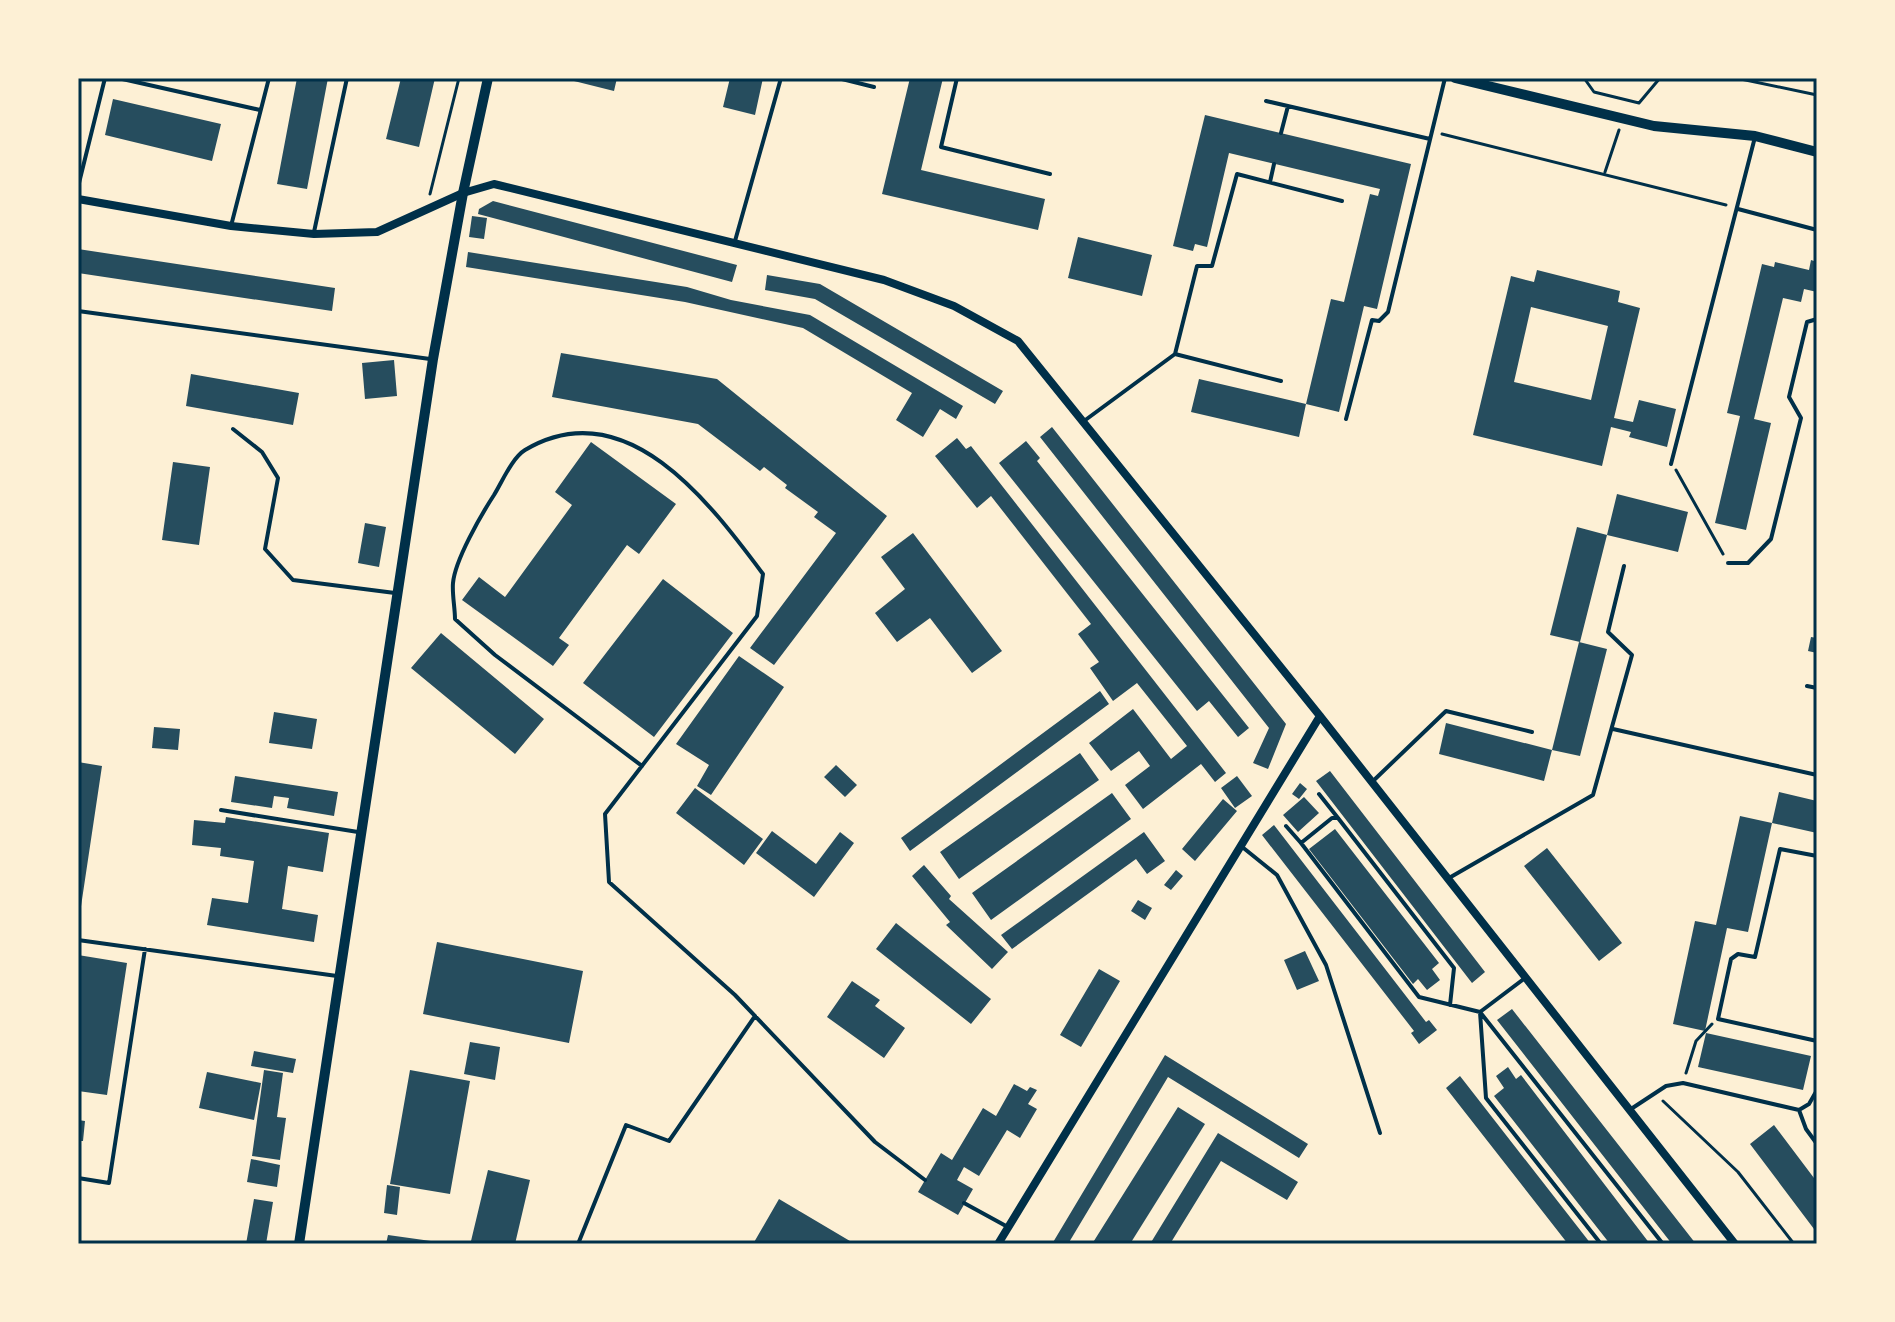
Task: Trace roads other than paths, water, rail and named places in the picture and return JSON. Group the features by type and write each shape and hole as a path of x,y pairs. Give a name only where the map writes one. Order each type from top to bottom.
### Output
{"street":[{"path":"299,1244 433,359 463,193 488,78"},
{"path":"1455,78 1654,126 1755,136 1817,152"},
{"path":"78,199 231,226 314,234 377,232 463,193 494,184 884,280 954,306 1018,341 1320,716 1735,1244"},
{"path":"998,1244 1320,716"}],"lane":[{"path":"78,187 105,78"},
{"path":"118,78 260,110"},
{"path":"231,226 269,78"},
{"path":"314,234 347,78"},
{"path":"734,244 781,78"},
{"path":"838,78 874,87"},
{"path":"957,78 941,147 1050,174"},
{"path":"1346,419 1372,320 1379,321 1388,312 1445,78"},
{"path":"1266,101 1430,139"},
{"path":"1281,133 1288,106"},
{"path":"1671,464 1755,136"},
{"path":"1270,182 1274,164"},
{"path":"1084,421 1175,354 1197,266 1212,266 1237,174 1342,201"},
{"path":"1737,208 1817,230"},
{"path":"78,311 433,359"},
{"path":"1728,563 1748,563 1771,539 1801,418 1789,397 1807,322 1817,319"},
{"path":"1175,354 1281,381"},
{"path":"233,429 262,452 278,478 265,549 293,580 397,593"},
{"path":"642,766 495,655 455,619 453,581 481,515 522,451 566,434 605,433 649,453 710,503 763,574 757,616 642,766 605,814 609,882 755,1016 875,1142 925,1180"},
{"path":"1448,878 1593,795 1632,655 1608,632 1624,566"},
{"path":"1807,686 1817,688"},
{"path":"1372,782 1446,711 1532,732"},
{"path":"1613,729 1817,775"},
{"path":"1319,794 1454,968 1450,1005"},
{"path":"221,810 361,833"},
{"path":"1301,843 1332,818 1338,818"},
{"path":"1286,826 1419,997 1480,1012 1663,1244"},
{"path":"1241,846 1277,875 1326,965 1380,1133"},
{"path":"1817,856 1780,849 1755,957 1738,954 1731,959 1718,1019 1817,1041"},
{"path":"78,940 339,977"},
{"path":"78,1178 109,1183 145,949"},
{"path":"1480,1012 1525,978"},
{"path":"1480,1012 1486,1098 1601,1244"},
{"path":"578,1244 626,1125 669,1141 755,1016"},
{"path":"1629,1110 1666,1086 1683,1083 1799,1110 1809,1104 1817,1090"},
{"path":"1799,1110 1806,1129 1817,1144"},
{"path":"964,1203 1008,1228"}]}
